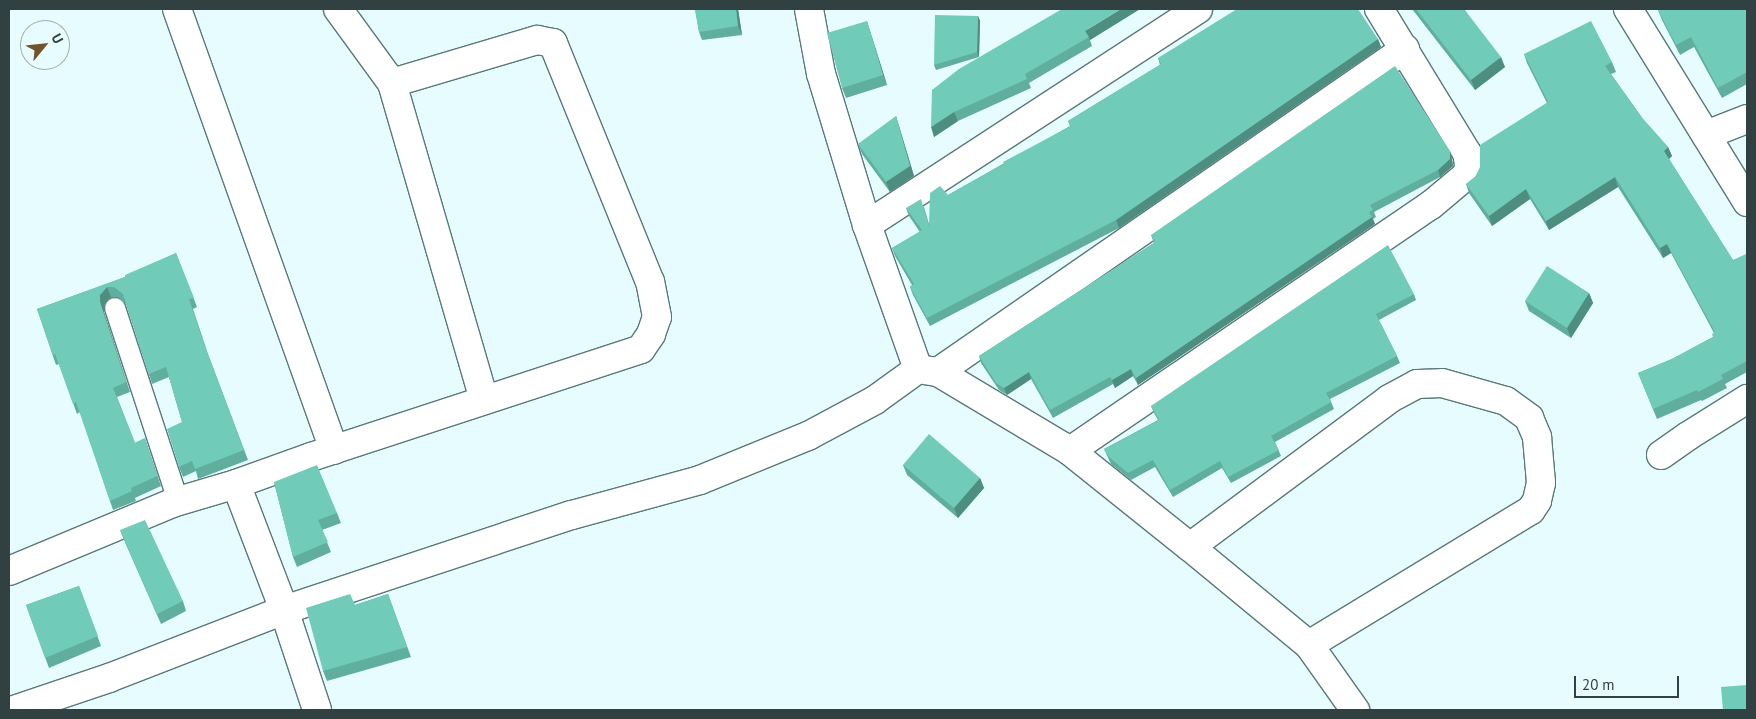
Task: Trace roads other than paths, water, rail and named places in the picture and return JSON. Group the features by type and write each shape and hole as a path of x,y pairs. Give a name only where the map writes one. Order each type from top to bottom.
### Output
{"street":[{"path":"177,9 334,450"},
{"path":"338,9 392,83 484,400"},
{"path":"809,9 820,74 867,225 928,370 1070,451 1309,645 1355,710"},
{"path":"867,225 1198,9"},
{"path":"1070,451 1431,205 1468,174 1470,164 1467,153 1379,9"},
{"path":"1628,9 1747,202"},
{"path":"9,572 178,501 236,484 641,349 651,334 657,317 652,290 553,43 536,40 392,83"},
{"path":"14,710 108,678 284,610 572,514 700,480 808,436 928,370 1405,49"},
{"path":"1706,135 1747,119"},
{"path":"1190,548 1389,399 1416,384 1442,383 1506,401 1529,418 1537,437 1541,483 1537,501 1531,510 1309,645"},
{"path":"1661,455 1747,400"},
{"path":"236,484 284,610 317,710"}],"lane":[{"path":"115,308 178,501"}]}
